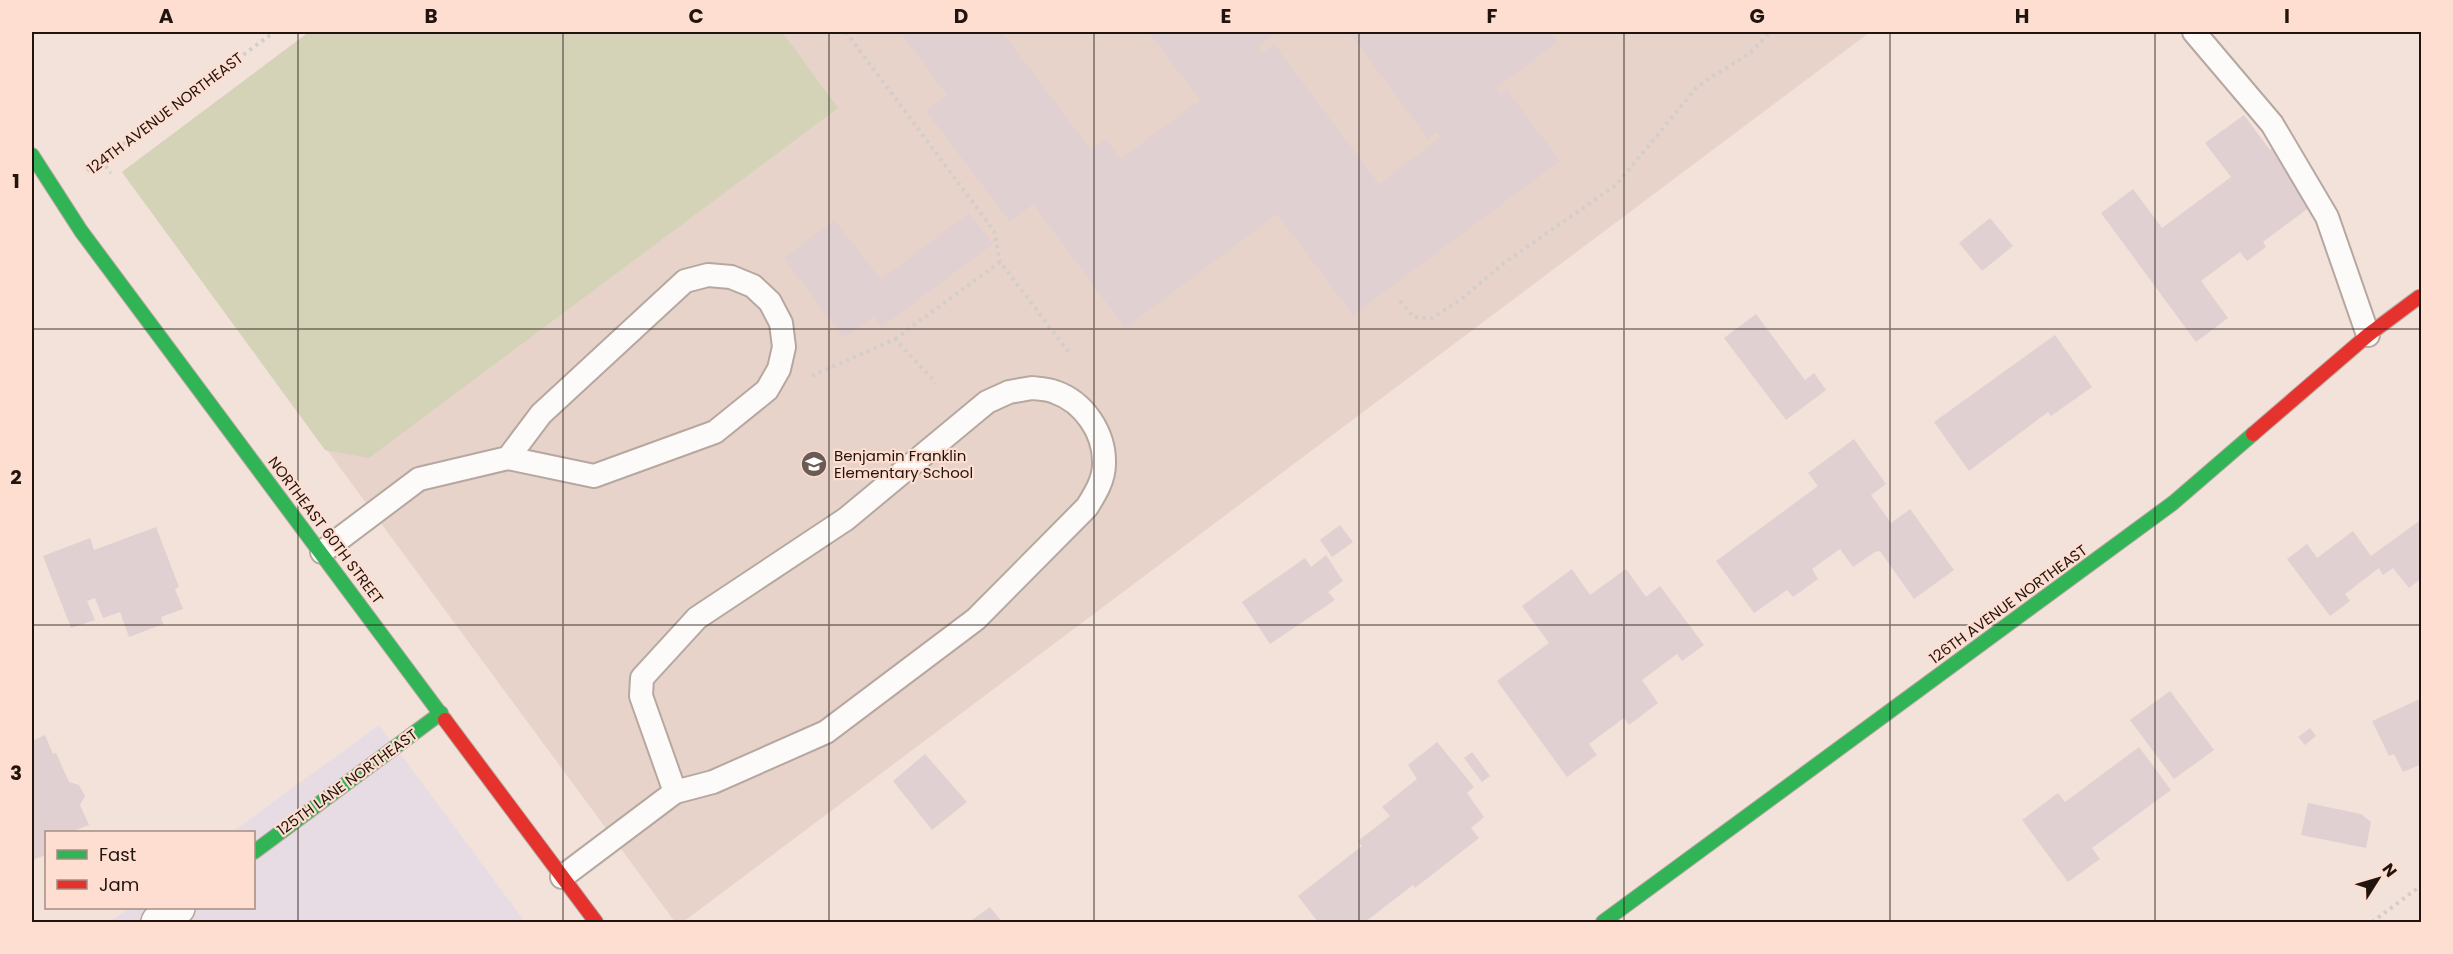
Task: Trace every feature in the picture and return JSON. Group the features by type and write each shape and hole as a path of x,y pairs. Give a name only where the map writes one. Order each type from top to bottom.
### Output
{"street":[{"name":"NORTHEAST 60TH STREET","path":"32,155 56,195 596,922"},
{"name":"126TH AVENUE NORTHEAST","path":"1603,922 2173,503 2368,335 2420,296"},
{"name":"125TH LANE NORTHEAST","path":"255,851 441,713"},
{"path":"158,922 177,909"}],"lane":[{"path":"2194,32 2272,124 2326,217 2368,335"},
{"path":"322,552 419,479 508,458 594,476 715,432 767,390 779,369 784,347 781,323 770,302 753,286 731,277 708,275 685,281 541,414 508,458"},
{"path":"562,877 675,792 713,782 826,732 976,619 1087,507 1099,487 1104,464 1101,441 1091,419 1076,403 1055,392 1032,388 1009,392 987,402 846,519 697,618 642,678 641,696 675,792"}],"path":[{"name":"124TH AVENUE NORTHEAST","path":"56,195 274,32"},
{"path":"846,32 994,231 1000,262 1071,356"},
{"path":"1400,301 1414,318 1432,318 1460,300 1504,263 1616,185 1698,86 1750,53 1770,32"},
{"path":"101,160 111,173"},
{"path":"812,376 895,339 1000,262"},
{"path":"895,339 936,383"},
{"path":"2372,922 2421,885"}],"shaded area":[{"name":"Benjamin Franklin Elementary School","path":"309,32 1870,32 683,922 675,922 122,172"},
{"path":"309,32 782,32 838,108 369,458 325,450 122,172"},
{"path":"379,725 525,922 109,922 128,909 255,909 255,831 233,831"}],"building":[{"path":"900,32 1002,32 1091,150 1106,139 1121,159 1200,100 1148,32 1278,32 1257,47 1262,53 1275,45 1379,184 1441,137 1437,132 1428,139 1349,32 1550,32 1558,42 1496,88 1501,94 1507,90 1560,161 1353,315 1277,214 1125,328 1033,204 1010,222 926,111 947,95"},
{"path":"2244,115 2270,150 2273,148 2314,204 2263,242 2266,247 2247,261 2240,252 2201,281 2228,318 2196,342 2101,213 2133,189 2162,228 2231,177 2205,143"},
{"path":"969,213 993,244 882,327 874,316 844,338 784,258 835,220 881,280"},
{"path":"1990,218 2013,246 1982,271 1959,243"},
{"path":"1756,314 1805,380 1814,373 1826,390 1786,420 1724,338"},
{"path":"2055,335 2092,387 2051,416 2048,412 1969,471 1934,422"},
{"path":"1854,439 1886,484 1871,495 1891,523 1910,509 1954,570 1914,599 1880,551 1853,567 1840,549 1812,569 1818,579 1793,597 1787,590 1754,613 1716,561 1818,486 1808,473"},
{"path":"2422,519 2422,578 2409,588 2393,568 2383,575 2379,568 2345,594 2350,601 2330,616 2287,559 2307,544 2317,558 2353,531 2371,556"},
{"path":"1340,525 1353,542 1332,557 1320,540"},
{"path":"156,527 179,587 175,589 183,609 161,617 163,624 129,637 120,612 103,618 95,598 87,601 95,620 71,628 43,556 90,538 94,550"},
{"path":"1326,555 1343,581 1328,592 1335,600 1270,644 1242,602 1305,558 1311,567"},
{"path":"1572,569 1590,595 1626,569 1646,597 1660,586 1704,645 1682,661 1677,654 1642,680 1658,703 1629,725 1624,718 1589,744 1597,755 1567,777 1497,681 1549,643 1522,606"},
{"path":"2170,691 2214,750 2174,779 2130,720"},
{"path":"2422,698 2422,764 2403,772 2394,754 2389,756 2372,721"},
{"path":"2310,728 2316,736 2305,745 2298,737"},
{"path":"45,735 69,782 79,785 85,796 80,805 89,825 74,831 45,831 45,855 35,859 32,868 32,741"},
{"path":"1437,742 1474,787 1467,793 1484,817 1471,828 1479,838 1415,888 1413,885 1365,922 1318,922 1298,896 1362,846 1358,841 1390,816 1382,807 1417,779 1408,765"},
{"path":"2139,747 2171,790 2092,848 2100,859 2068,882 2022,820 2058,793 2065,802"},
{"path":"1472,752 1490,776 1482,782 1464,758"},
{"path":"925,754 967,802 932,830 893,781"},
{"path":"2308,803 2361,814 2371,822 2366,848 2301,835"},
{"path":"990,907 1002,922 974,922 972,920"}],"traffic: fast":[{"path":"32,155 81,231 445,720"},
{"path":"1603,922 2173,503 2253,434"},
{"path":"255,851 441,713"}],"traffic: jam":[{"path":"2253,434 2368,335 2419,297"},
{"path":"445,720 596,922"}],"place":[{"name":"Benjamin Franklin Elementary School","path":"814,464"}]}
